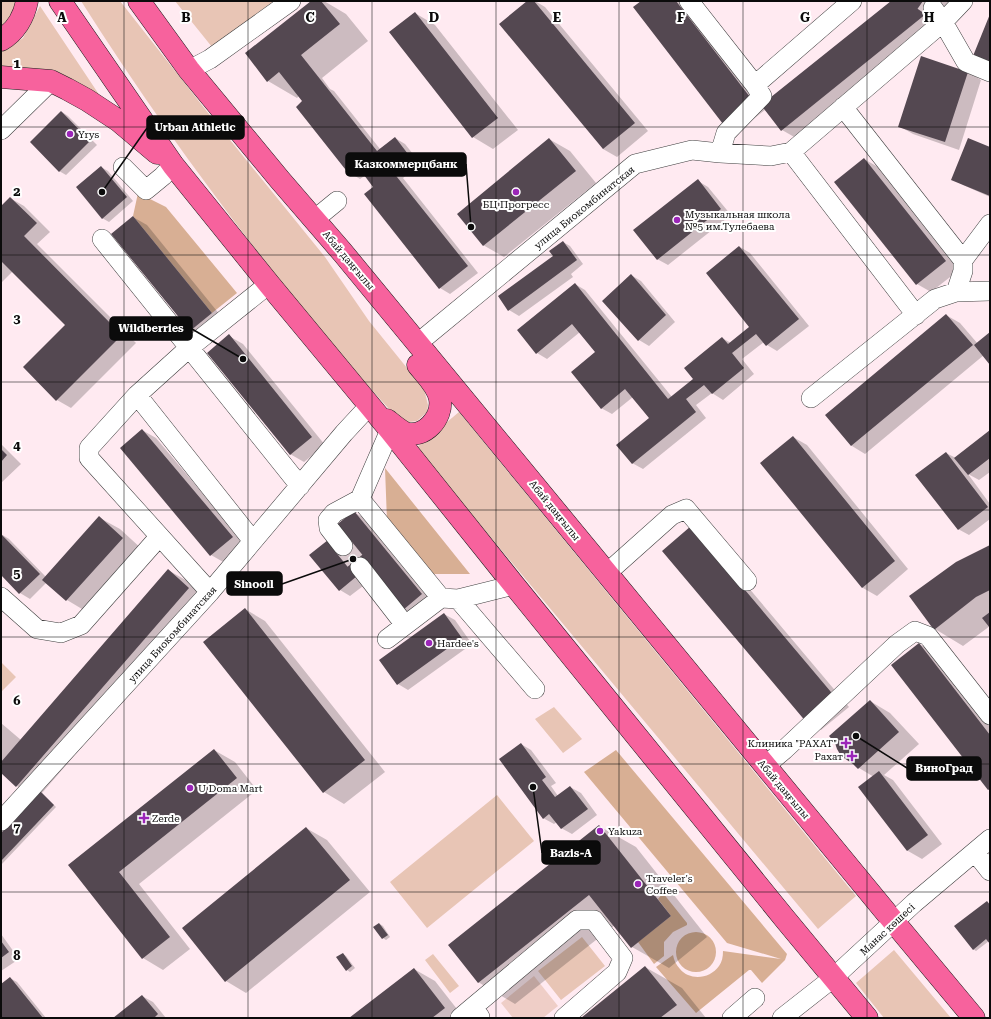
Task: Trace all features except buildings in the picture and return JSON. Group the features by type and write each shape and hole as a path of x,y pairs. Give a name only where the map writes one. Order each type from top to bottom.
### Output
{"main road":[{"path":"1,40 10,34 16,26 26,8 27,1"},
{"path":"60,1 173,165 867,1018"},
{"name":"Абай даңғылы","path":"139,1 189,70 418,343 974,1018"},
{"path":"1,76 51,81 67,89 119,121 150,148 173,165"},
{"path":"343,253 377,313 434,386 440,398 438,415 434,422 416,434 405,432 394,426 369,406"}],"street":[{"path":"189,70 210,59 291,1"},
{"path":"689,1 762,96 726,132 720,153"},
{"path":"755,85 852,1"},
{"name":"улица Биокомбинатская","path":"418,343 635,164 692,150 771,156 791,152 843,107 938,15 963,1"},
{"path":"938,15 966,62 990,72"},
{"path":"1,130 51,81"},
{"path":"843,107 963,260"},
{"path":"791,152 916,315"},
{"path":"123,167 146,190 163,176 173,165"},
{"path":"315,219 337,201"},
{"path":"956,292 963,272 963,260 990,224"},
{"path":"102,239 300,486"},
{"path":"210,592 89,458 89,448 137,395 189,348 269,284"},
{"path":"811,398 935,299 956,292 990,291"},
{"path":"137,395 253,541"},
{"name":"улица Биокомбинатская","path":"1,821 210,592 369,406"},
{"path":"343,546 329,528 328,520 334,513 360,499 390,430"},
{"path":"360,499 449,599 535,689"},
{"path":"607,573 672,515 686,509 747,581"},
{"path":"1,597 37,629 61,633 81,625 159,537"},
{"path":"360,567 405,625"},
{"path":"387,639 405,625 449,599 514,585"},
{"path":"765,766 897,644 915,631 928,636 990,715"},
{"name":"Манас көшесі","path":"782,1018 833,978 914,903 990,839"},
{"path":"975,852 990,871"},
{"path":"471,1014 577,920 594,920 623,958 617,972 564,1018"},
{"path":"732,1018 755,998"}],"shaded area":[{"path":"1,1 18,1 10,20 1,29"},
{"path":"81,1 120,1 325,257 369,321 424,389 428,405 427,412 417,421 409,422 398,419 348,363 298,303 201,177 170,134 139,90"},
{"path":"175,1 274,1 212,47"},
{"path":"40,6 100,96 1,67 1,52 23,38"},
{"path":"138,193 166,207 237,293 212,313 133,216"},
{"path":"459,412 856,896 818,929 416,448"},
{"path":"385,468 470,574 432,574 387,521"},
{"path":"1,662 16,677 1,692"},
{"path":"554,707 582,739 563,753 535,719"},
{"path":"616,750 787,954 785,960 762,983 751,970 749,970 696,1013 656,967 673,955 676,964 684,973 694,977 700,977 711,974 719,966 723,957 723,951 781,959 727,943 584,772"},
{"path":"497,795 534,841 427,928 390,882"},
{"path":"663,893 687,925 673,932 664,942 664,956 654,964 638,942 671,916 658,899"},
{"path":"692,932 700,932 707,935 713,941 716,952 713,963 707,969 700,972 692,972 685,969 679,963 676,956 676,948 679,941 685,935"},
{"path":"582,937 605,966 561,1000 538,971"},
{"path":"894,950 951,1018 884,1018 856,983"},
{"path":"433,954 459,986 450,993 425,960"},
{"path":"534,976 558,1006 543,1018 513,1018 501,1003"}],"tunnel":[{"path":"923,1 933,8"},
{"path":"343,546 360,567"}],"place":[{"name":"Yrys","path":"70,134"},
{"name":"Urban Athletic","path":"102,192"},
{"name":"БЦ Прогресс","path":"516,192"},
{"name":"Музыкальная школа №5 им.Тулебаева","path":"677,220"},
{"name":"Казкоммерцбанк","path":"471,227"},
{"name":"Wildberries","path":"243,359"},
{"name":"Sinooil","path":"353,559"},
{"name":"Hardee's","path":"429,643"},
{"name":"ВиноГрад","path":"856,736"},
{"name":"Клиника \"РАХАТ\"","path":"846,743"},
{"name":"Рахат","path":"852,756"},
{"name":"Bazis-A","path":"533,787"},
{"name":"U Doma Mart","path":"190,788"},
{"name":"Zerde","path":"144,818"},
{"name":"Yakuza","path":"600,831"},
{"name":"Traveler's Coffee","path":"638,884"}]}
